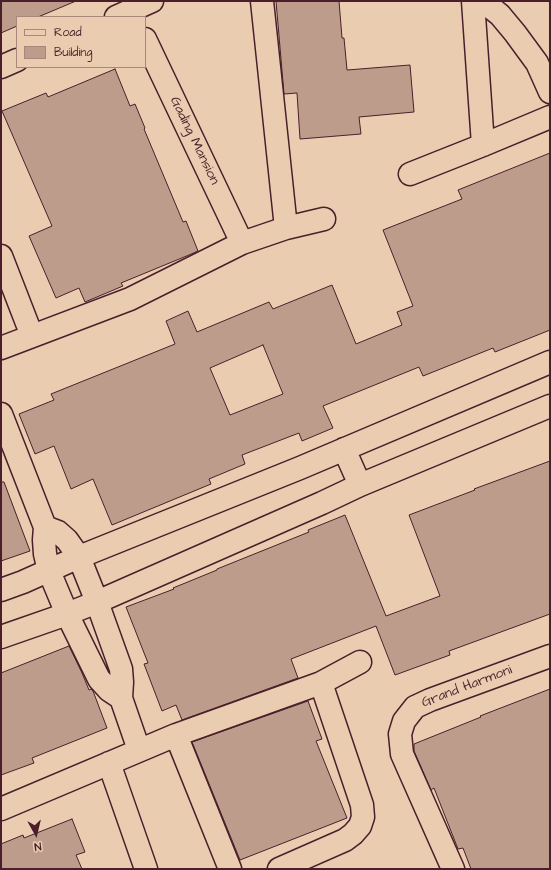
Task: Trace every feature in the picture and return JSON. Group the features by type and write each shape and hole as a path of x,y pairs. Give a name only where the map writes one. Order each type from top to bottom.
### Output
{"street":[{"path":"127,15 152,1"},
{"path":"262,1 286,228"},
{"path":"474,1 483,146"},
{"path":"483,1 500,15 515,32 537,63 550,92"},
{"name":"Gading Mansion","path":"146,41 242,243"},
{"path":"1,67 16,60"},
{"path":"410,174 483,146 550,116"},
{"path":"1,348 130,299 242,243 286,228 324,218"},
{"path":"1,256 32,336"},
{"path":"1,590 344,449 550,362"},
{"path":"1,636 67,614 97,602 360,485 550,406"},
{"path":"1,414 45,527 45,554 49,571 67,614 99,679 109,690 121,698"},
{"path":"344,449 360,485"},
{"path":"45,527 58,532 67,540 79,557 121,669 121,698 139,750"},
{"path":"1,809 176,735 321,683 360,662"},
{"name":"Grand Harmoni","path":"453,869 402,754 400,734 404,721 415,707 430,700 548,663"},
{"path":"279,869 345,840 360,826 363,817 362,806 321,683"},
{"path":"176,735 230,869"},
{"path":"109,763 146,869"}],"building":[{"path":"1,1 76,1 40,16 16,16 16,26 1,33"},
{"path":"276,1 339,1 342,38 344,38 347,70 410,65 414,112 359,117 361,134 300,139 297,93 284,94"},
{"path":"115,69 130,106 135,104 183,222 186,221 198,251 121,283 123,286 85,302 79,288 56,298 29,236 52,226 2,111 46,93 48,97"},
{"path":"550,153 550,330 495,352 493,348 423,376 419,367 323,406 333,428 302,441 299,433 242,455 245,464 209,479 211,484 112,525 93,479 71,489 54,446 35,454 19,414 54,400 51,394 175,344 166,321 188,311 197,332 269,302 273,309 332,285 356,344 402,325 397,312 413,306 383,230 462,199 458,190","holes":["263,345 283,394 230,415 210,368"]},
{"path":"550,461 550,614 449,651 450,655 395,675 376,626 291,659 298,678 182,720 176,705 162,711 144,664 148,663 126,607 174,589 173,588 309,532 308,530 345,515 386,616 440,596 409,515"},
{"path":"1,482 4,482 30,551 1,561"},
{"path":"69,646 89,690 91,689 93,691 107,728 32,758 34,763 1,775 1,673"},
{"path":"550,689 550,869 471,869 463,848 458,849 434,788 431,790 414,751 414,744 481,717 480,716"},
{"path":"308,701 322,739 316,741 347,818 240,860 192,742"},
{"path":"72,819 85,852 76,855 82,869 1,869 1,844 23,835 24,838"}]}
